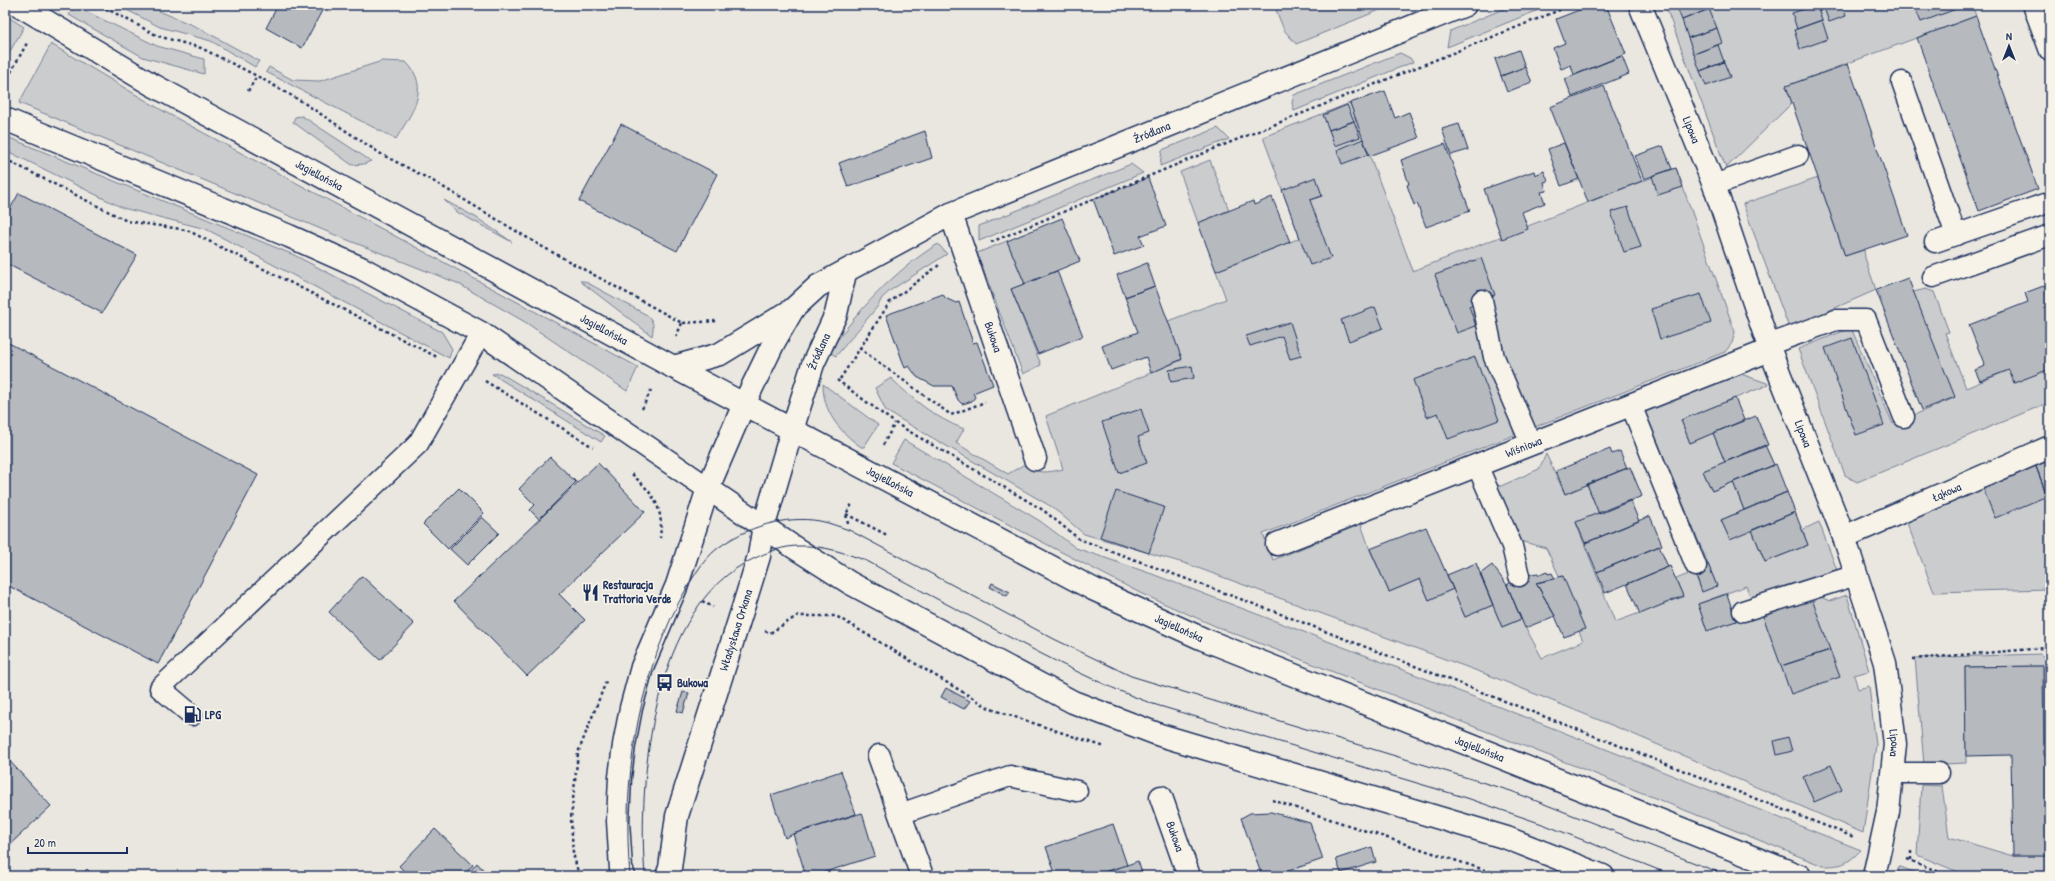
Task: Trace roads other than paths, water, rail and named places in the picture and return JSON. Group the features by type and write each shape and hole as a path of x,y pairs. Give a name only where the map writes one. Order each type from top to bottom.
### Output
{"street":[{"name":"Jagiellońska","path":"19,5 151,84 792,430 1093,589 1203,639 1800,876"},
{"name":"Źródlana","path":"674,366 720,354 793,309 818,286 845,273 951,214 1465,5"},
{"name":"Lipowa","path":"1640,5 1714,185 1769,348 1844,537 1885,663 1895,744 1888,812 1874,876"},
{"path":"5,119 340,258 481,333 764,525 792,546 850,583 1073,702 1160,735 1506,838 1603,876"},
{"name":"Bukowa","path":"951,214 1036,459"},
{"name":"Źródlana","path":"792,430 813,364 836,314 845,273"},
{"name":"Źródlana","path":"708,488 744,404 774,342 793,309"},
{"name":"Wiśniowa","path":"1277,544 1631,405 1769,348"},
{"name":"Władysława Orkana","path":"667,876 670,868 677,816 742,614 759,556 764,525 792,430"},
{"name":"Łąkowa","path":"1844,537 2050,447"},
{"path":"624,876 621,869 618,821 624,745 631,708 642,667 677,585 708,488"},
{"path":"879,756 922,876"},
{"name":"Bukowa","path":"1161,797 1189,876"}],"lane":[{"path":"2033,5 2050,51"},
{"path":"1902,82 1956,235"},
{"path":"1714,185 1798,155"},
{"path":"1935,242 2050,202"},
{"path":"1933,277 2050,235"},
{"path":"1482,300 1494,357 1531,444"},
{"path":"1769,348 1836,320 1866,320 1904,417"},
{"path":"192,715 160,688 418,444 481,333"},
{"path":"1631,405 1696,566"},
{"path":"1477,466 1512,546 1519,576"},
{"path":"1743,611 1856,575"},
{"path":"1892,773 1939,773"},
{"path":"900,814 1010,776 1077,791"}],"tram line":[{"path":"630,876 628,806 635,736 642,701 664,634 687,588 696,573 712,553 729,541 753,529 766,524 793,520 820,521 849,530 1054,639 1131,676 1511,791 1728,876"},
{"path":"645,876 643,836 644,792 649,745 658,698 673,654 693,614 719,582 759,556 781,548 793,546 825,548 842,552 867,561 1054,660 1112,688 1153,704 1467,798 1545,825 1674,876"}],"place":[{"name":"Restauracja Trattoria Verde","path":"590,592"},
{"name":"Bukowa","path":"664,683"},
{"name":"LPG","path":"192,715"}]}
